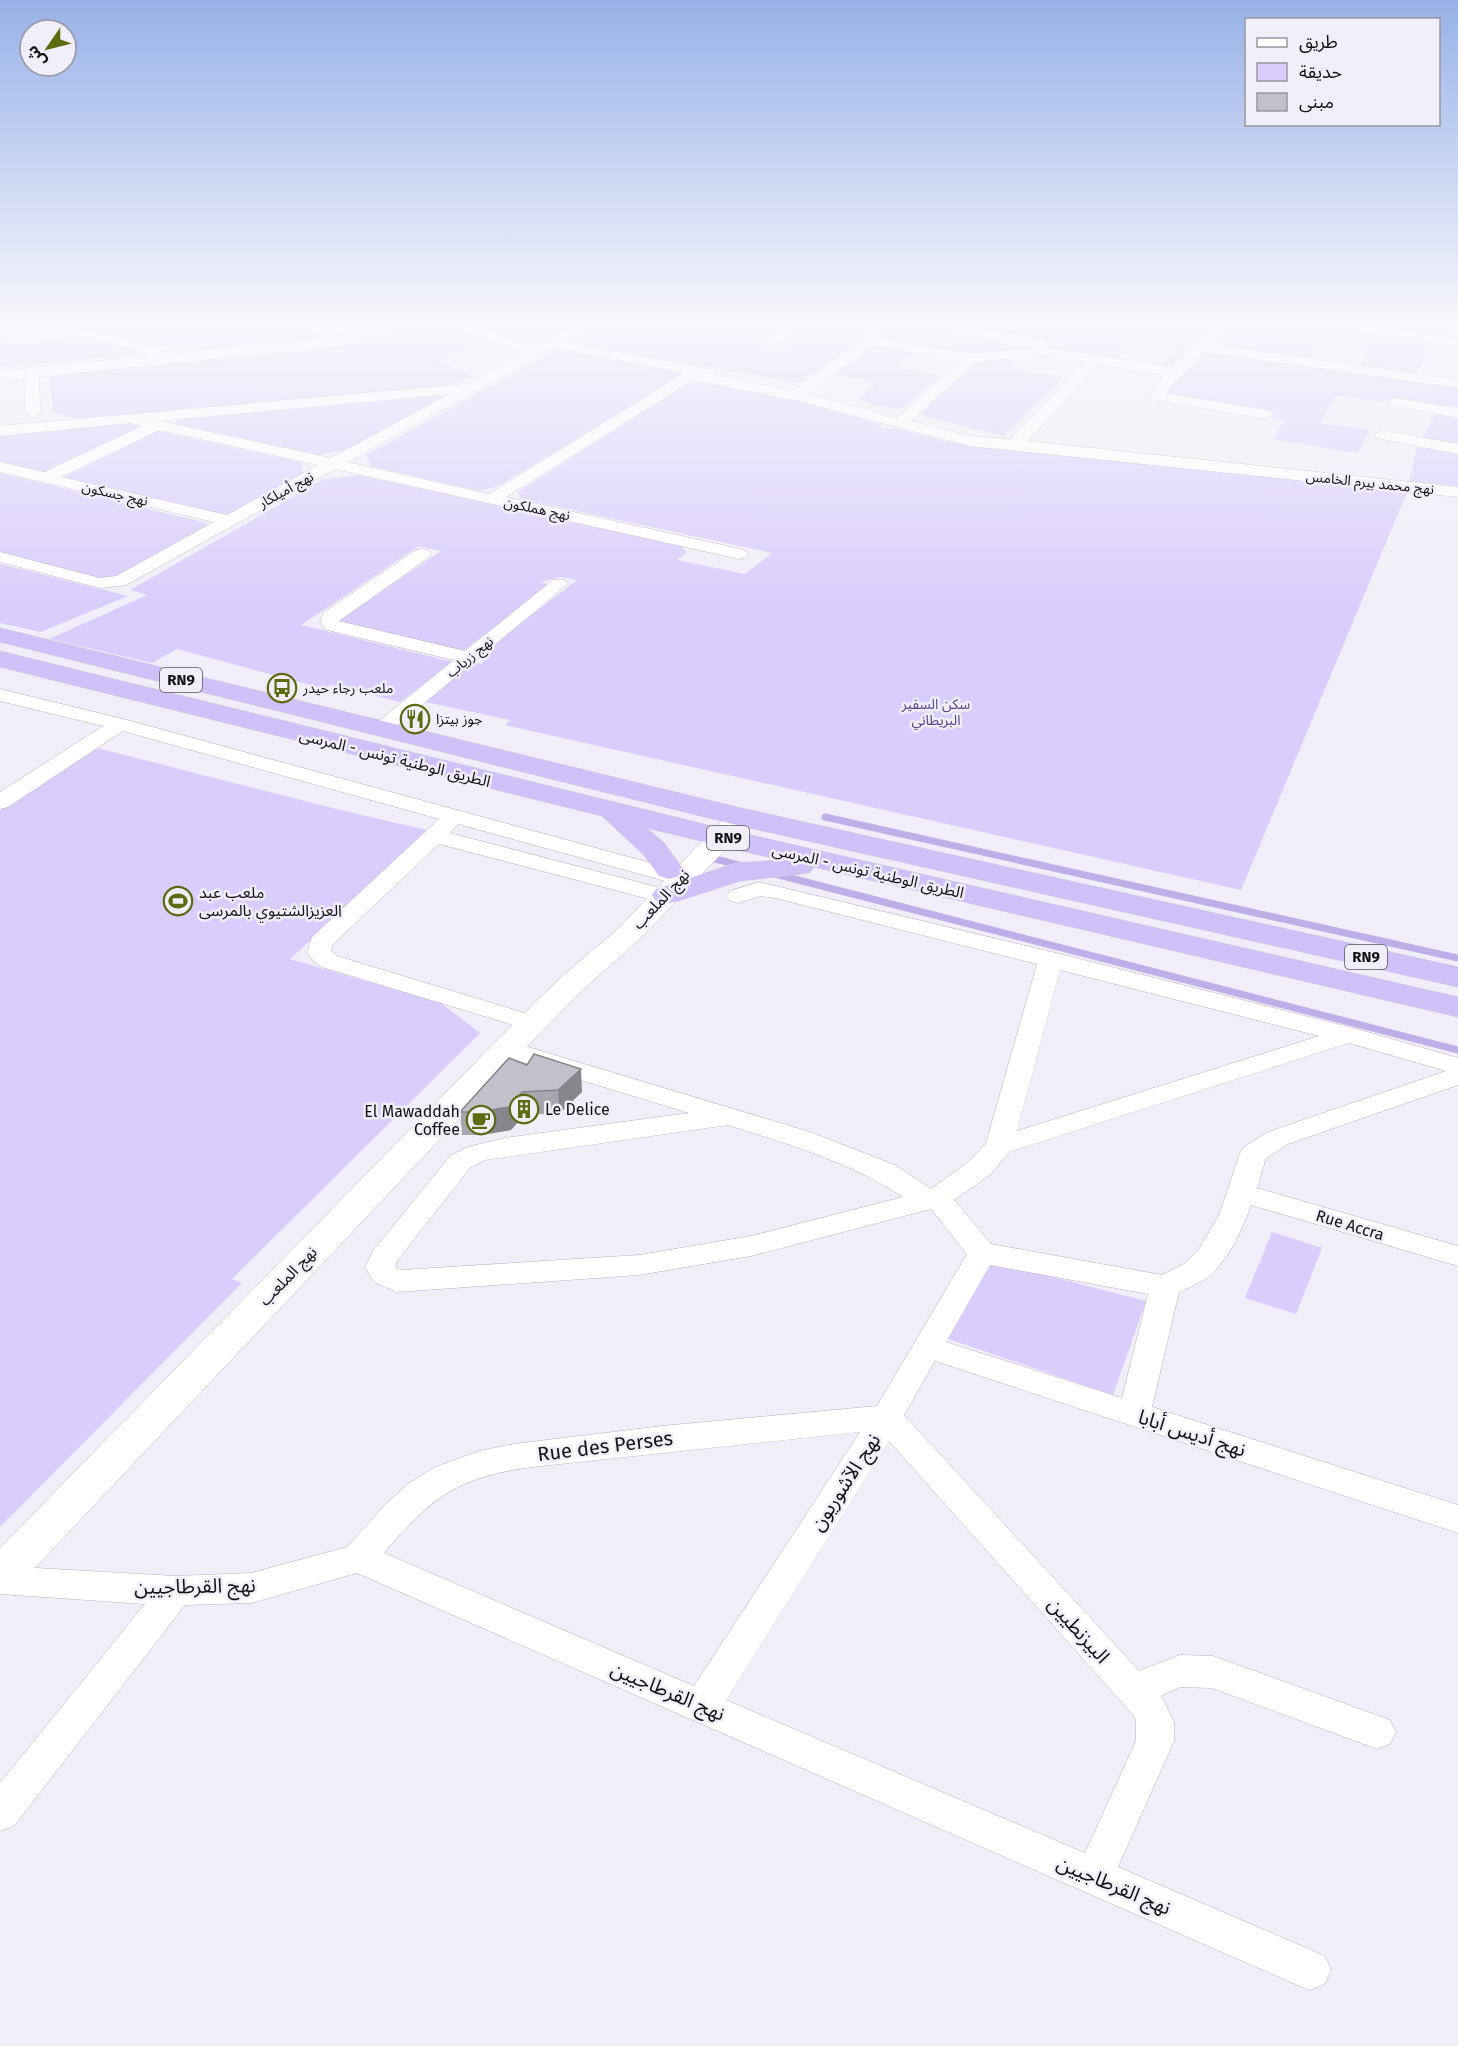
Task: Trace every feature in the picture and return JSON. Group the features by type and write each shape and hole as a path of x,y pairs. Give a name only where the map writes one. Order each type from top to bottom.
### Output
{"highway":[{"name":"الطريق الوطنية تونس - المرسى","path":"0,635 381,729 722,825 844,866 1458,1007"},
{"name":"الطريق الوطنية تونس - المرسى","path":"0,659 610,809 722,825 1458,977"},
{"path":"610,809 654,849 663,883 753,869 844,866"}],"street":[{"path":"2,430 25,416"},
{"path":"48,416 72,424"},
{"path":"2,430 144,416"},
{"name":"نهج أميلكار","path":"0,558 110,584 120,581 420,416"},
{"path":"492,499 624,416"},
{"name":"نهج محمد بيرم الخامس","path":"889,416 970,441 1458,492"},
{"path":"903,420 907,416"},
{"path":"1015,444 1041,416"},
{"name":"نهج هملكون","path":"127,418 739,554"},
{"path":"45,478 157,425"},
{"path":"1382,435 1458,449"},
{"name":"نهج جسكون","path":"0,467 230,521"},
{"path":"422,554 331,616 329,621 332,625 342,628 469,658"},
{"name":"نهج زرياب","path":"381,729 559,584"},
{"path":"0,695 120,724 453,816 663,883"},
{"path":"0,802 120,724"},
{"path":"453,816 435,836 321,942 319,953 328,961 725,1117 800,1138 885,1172 933,1199 982,1253 1165,1286 1197,1270 1215,1251 1242,1193 1254,1153 1278,1138 1458,1076"},
{"name":"نهج الملعب","path":"0,1578 520,1036 578,978 628,935 663,883 722,825"},
{"path":"435,836 663,883"},
{"path":"738,896 759,889 775,891 1052,959 1348,1035 1458,1066"},
{"path":"725,1117 505,1147 477,1153 460,1161 383,1258 380,1267 386,1275 398,1281 639,1265 751,1246 933,1199 981,1167 999,1146 1052,959"},
{"path":"999,1146 1348,1035"},
{"name":"Rue Accra","path":"1242,1193 1458,1256"},
{"name":"نهج الآشوريون","path":"702,1706 887,1417 982,1253"},
{"path":"1134,1414 1165,1286"},
{"name":"نهج أديس أبابا","path":"927,1347 1458,1519"},
{"name":"Rue des Perses","path":"359,1558 417,1494 468,1467 499,1459 670,1437 887,1417"},
{"name":"البيزنطيين","path":"887,1417 1147,1705 1155,1722 1155,1741 1094,1877"},
{"name":"نهج القرطاجيين","path":"0,1578 176,1591 251,1588 359,1558 1310,1970"},
{"path":"0,1813 176,1591"},
{"path":"1135,1692 1179,1671 1214,1672 1377,1732"}],"green space":[{"path":"68,416 107,416 78,419"},
{"path":"411,416 350,450 317,455 174,424 182,417"},
{"path":"436,416 613,416 498,486 479,491 371,466 366,455"},
{"name":"سكن السفير البريطاني","path":"636,416 852,416 882,425 879,427 894,428 949,442 1148,462 1149,465 1169,467 1176,465 1408,490 1241,890 505,725 510,720 421,701 473,662 481,664 488,658 479,656 577,580 561,577 540,582 550,585 463,651 338,621 441,551 419,546 301,625 453,662 400,702 331,685 325,689 177,649 152,663 49,639 147,595 130,590 324,479 358,475 680,545 687,552 677,560 745,574 772,553 521,499 518,492"},
{"path":"926,416 1023,416 1003,436"},
{"path":"1324,416 1320,423 1370,430 1358,453 1273,439 1285,420 1273,418"},
{"path":"1434,416 1458,416 1458,446 1421,440"},
{"path":"125,422 137,424 139,429 47,473 0,461 0,433"},
{"path":"157,431 301,462 303,473 230,516 63,477"},
{"path":"1417,447 1458,454 1458,487 1409,482"},
{"path":"0,473 207,523 208,528 111,581 0,552"},
{"path":"0,564 128,596 41,632 0,623"},
{"path":"97,748 431,831 290,959 441,1003 480,1033 232,1279 242,1283 0,1527 0,810"},
{"path":"1272,1232 1322,1248 1296,1314 1245,1298"},
{"path":"990,1261 1146,1301 1113,1395 948,1339"}],"building":[{"path":"534,1054 581,1069 558,1090 522,1092 509,1107 478,1112 460,1112 509,1058 527,1065"}],"waterway":[{"path":"825,817 1458,958"},
{"path":"715,859 743,866"},
{"path":"775,874 1458,1050"}],"place":[{"name":"ملعب رجاء حيدر","path":"282,688"},
{"name":"جوز بيتزا","path":"415,719"},
{"name":"ملعب عبد العزيزالشتيوي بالمرسى","path":"178,901"},
{"name":"Le Delice","path":"524,1109"},
{"name":"El Mawaddah Coffee","path":"481,1120"}]}
